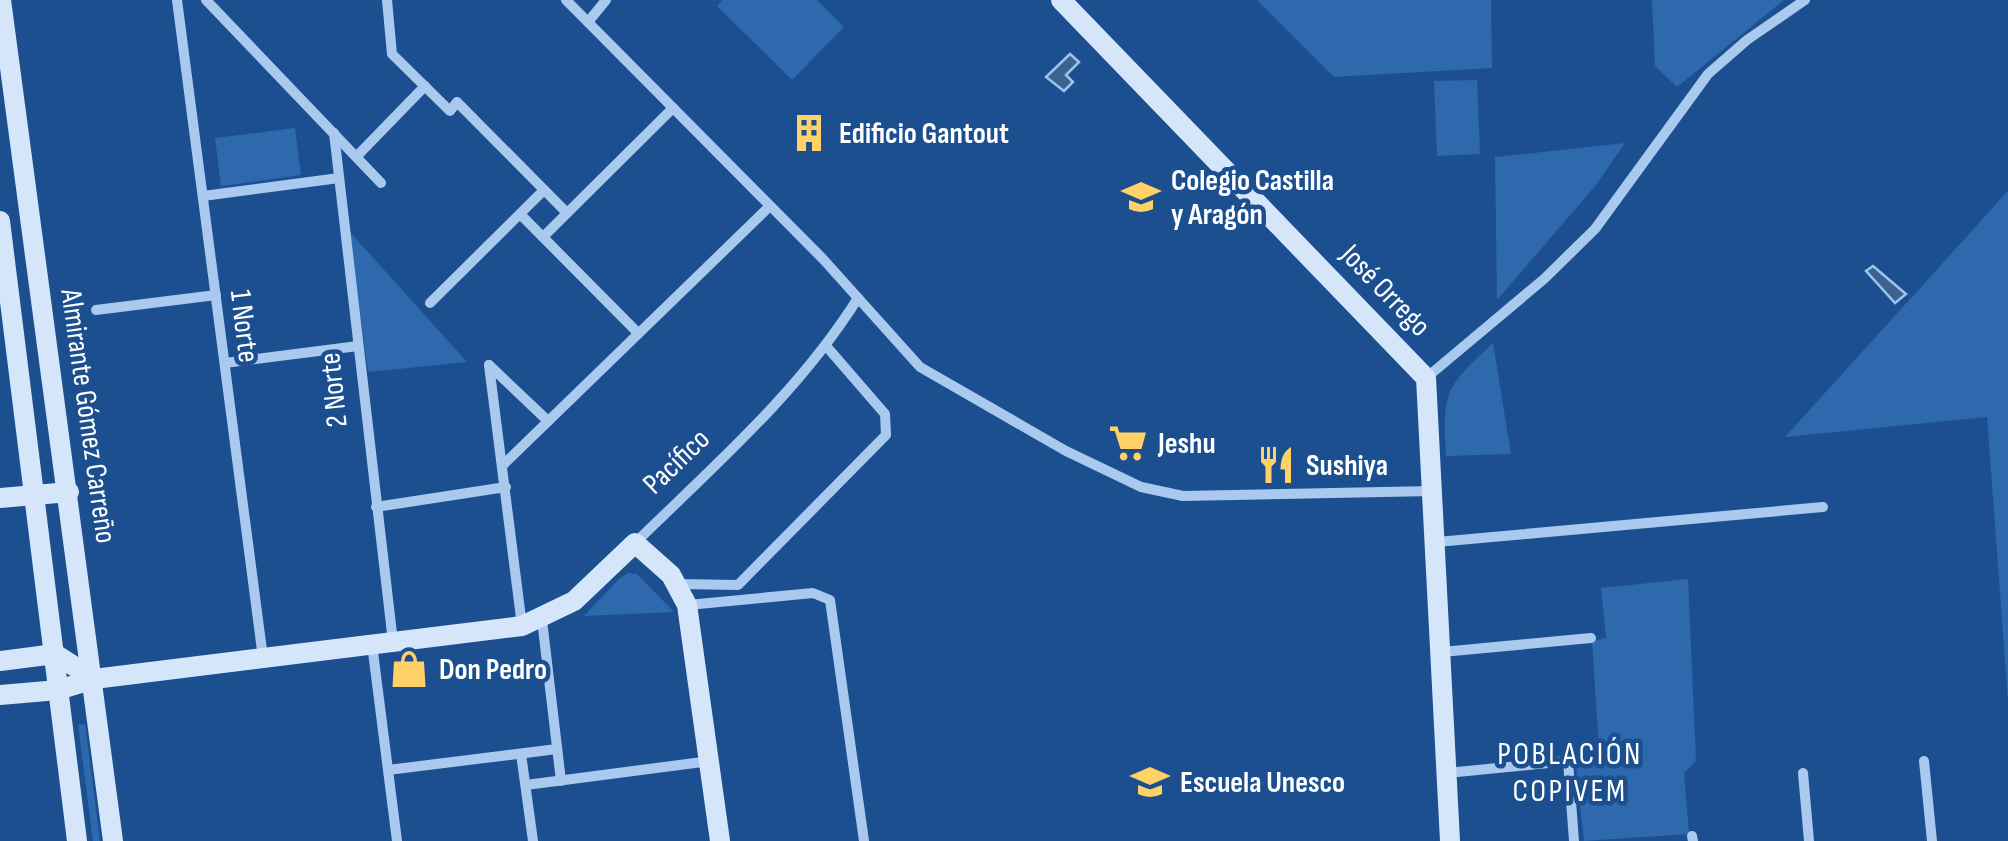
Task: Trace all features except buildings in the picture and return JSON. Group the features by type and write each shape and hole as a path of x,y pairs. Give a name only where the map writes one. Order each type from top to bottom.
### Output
{"street":[{"name":"Almirante Gómez Carreño","path":"1,0 113,841"},
{"name":"1 Norte","path":"177,0 263,658"},
{"path":"206,0 381,183"},
{"path":"387,0 392,54 450,111 457,102 568,213"},
{"path":"566,0 770,206 920,367 1140,488 1200,497 1434,492"},
{"path":"588,22 606,0"},
{"name":"José Orrego","path":"1061,0 1426,378 1450,841"},
{"path":"1426,378 1544,279 1595,229 1708,74 1747,40 1805,0"},
{"path":"357,156 425,86"},
{"path":"543,237 673,108"},
{"name":"2 Norte","path":"334,132 376,508 388,770 396,841"},
{"path":"203,196 339,178"},
{"path":"430,303 544,190"},
{"path":"503,465 770,206"},
{"path":"520,214 638,333"},
{"name":"Almirante Gómez Carreño","path":"0,221 77,841"},
{"path":"96,310 216,295"},
{"name":"Pacífico","path":"0,695 58,690 94,678 532,623 574,601 773,408 827,347 858,298"},
{"path":"224,363 358,346"},
{"path":"678,584 738,585 886,435 885,414 827,347"},
{"path":"548,421 489,364 506,487 561,781"},
{"path":"376,508 506,487"},
{"path":"0,498 69,492"},
{"path":"1437,542 1823,507"},
{"path":"635,542 678,584 687,605 720,841"},
{"path":"687,605 813,592 830,600 864,841"},
{"path":"1442,652 1592,638"},
{"path":"0,661 55,654 94,678"},
{"path":"388,770 557,749"},
{"path":"522,754 533,841"},
{"path":"526,786 711,761"},
{"path":"1446,773 1568,761 1574,841"},
{"path":"1924,761 1932,841"},
{"path":"1803,773 1809,841"}],"shaded area":[{"path":"722,0 817,0 844,27 792,80 717,6"},
{"path":"1257,0 1491,0 1492,68 1334,77"},
{"path":"1652,0 1784,0 1677,87 1655,66"},
{"path":"1070,54 1079,62 1066,75 1073,82 1064,91 1046,77"},
{"path":"1477,80 1480,154 1437,156 1434,81"},
{"path":"295,128 301,175 221,186 215,138"},
{"path":"1625,143 1596,185 1497,300 1495,157"},
{"path":"2008,191 2008,701 1987,417 1785,437"},
{"path":"349,231 467,362 368,372"},
{"path":"1873,266 1906,294 1895,303 1866,271"},
{"path":"1493,343 1511,454 1446,456 1445,417 1450,392 1465,370"},
{"path":"637,574 674,612 584,616 620,578"},
{"path":"1688,579 1696,761 1684,773 1689,834 1584,841 1576,767 1600,764 1592,641 1606,638 1601,588"},
{"path":"85,724 100,841 93,841 78,725"}],"place":[{"name":"Edificio Gantout","path":"809,133"},
{"name":"Colegio Castilla y Aragón","path":"1141,197"},
{"name":"Jeshu","path":"1128,443"},
{"name":"Sushiya","path":"1276,465"},
{"name":"Don Pedro","path":"409,669"},
{"name":"Escuela Unesco","path":"1150,782"}],"district":[{"name":"POBLACIÓN COPIVEM","path":"1570,772"}]}
